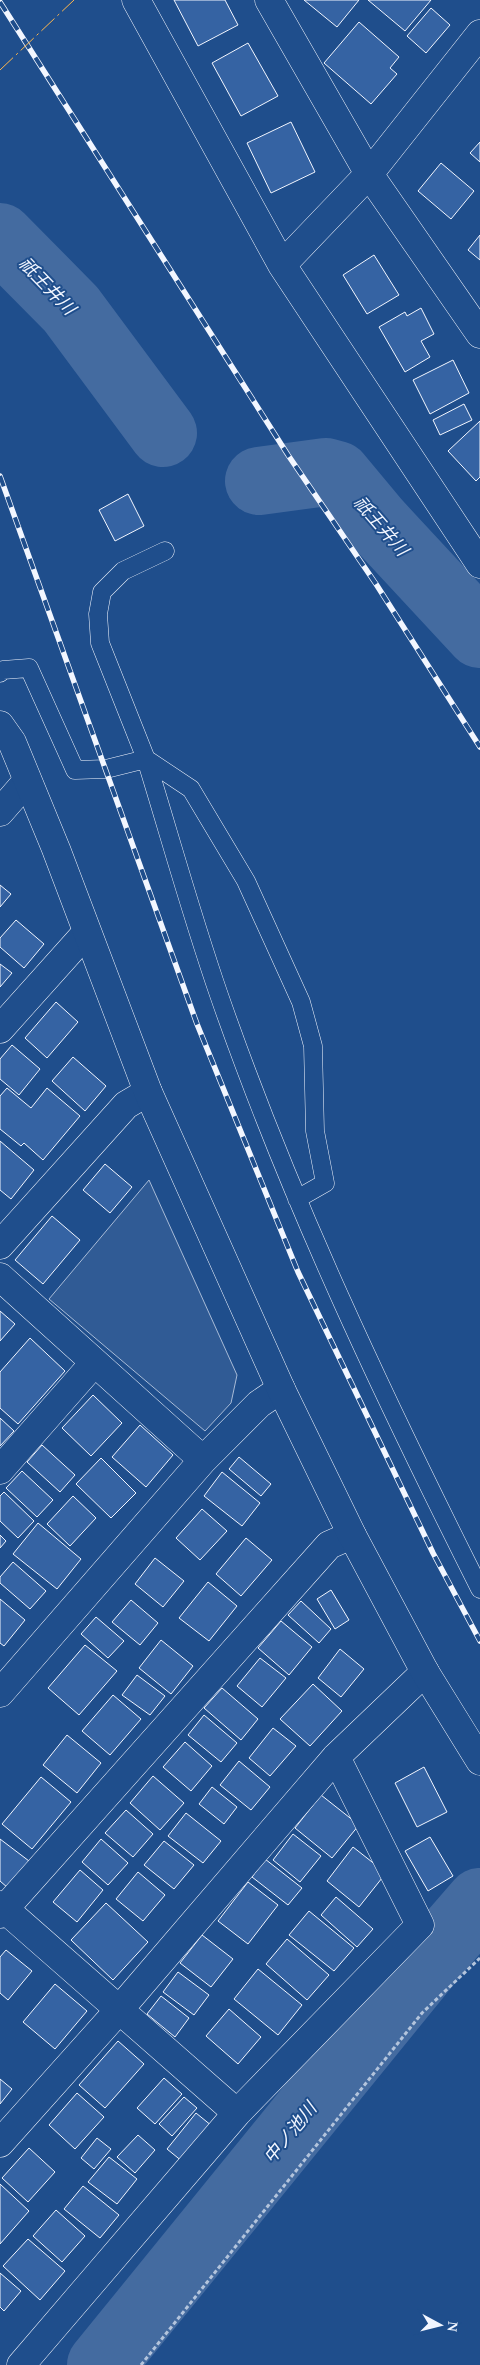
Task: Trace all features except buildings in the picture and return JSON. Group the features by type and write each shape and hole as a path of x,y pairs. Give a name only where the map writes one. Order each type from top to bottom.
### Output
{"street":[{"path":"136,0 282,265 477,561"},
{"path":"269,0 369,174 480,334"},
{"path":"282,265 369,174 480,34"},
{"path":"0,725 12,742 56,849 86,933 148,1092 281,1390 352,1535 425,1672 480,1761"},
{"path":"0,812 27,781"},
{"path":"0,1029 86,933"},
{"path":"0,1245 126,1105 148,1092"},
{"path":"0,1277 203,1460"},
{"path":"0,1470 94,1363"},
{"path":"0,1693 203,1460 258,1404 281,1390"},
{"path":"237,2113 1,1909 329,1545 352,1535"},
{"path":"0,2143 119,2010 336,1757 425,1672"},
{"path":"21,2365 237,2113 420,1925 336,1757"}],"lane":[{"path":"165,551 123,571 102,592 98,614 100,643 146,758 219,995 297,1199 364,1350 480,1589"},
{"path":"0,673 4,670 29,668 75,770 106,769 146,758"},
{"path":"146,758 190,789 246,881 301,1002 313,1046 315,1131 326,1183 297,1199"}],"path":[{"path":"142,2365 422,2013 480,1958"}],"shaded area":[{"path":"149,1180 237,1375 231,1403 205,1431 49,1299"}],"waterway":[{"name":"祇王井川","path":"0,237 71,309 163,433"},
{"name":"祇王井川","path":"259,481 326,472 337,475 377,523 480,634"},
{"name":"中ノ池川","path":"101,2365 434,1955 480,1902"}],"railway":[{"path":"0,2 288,455 376,584 480,747"},
{"path":"0,476 197,1024 298,1272 433,1553 480,1641"}],"power":[{"path":"0,70 74,0"}]}
